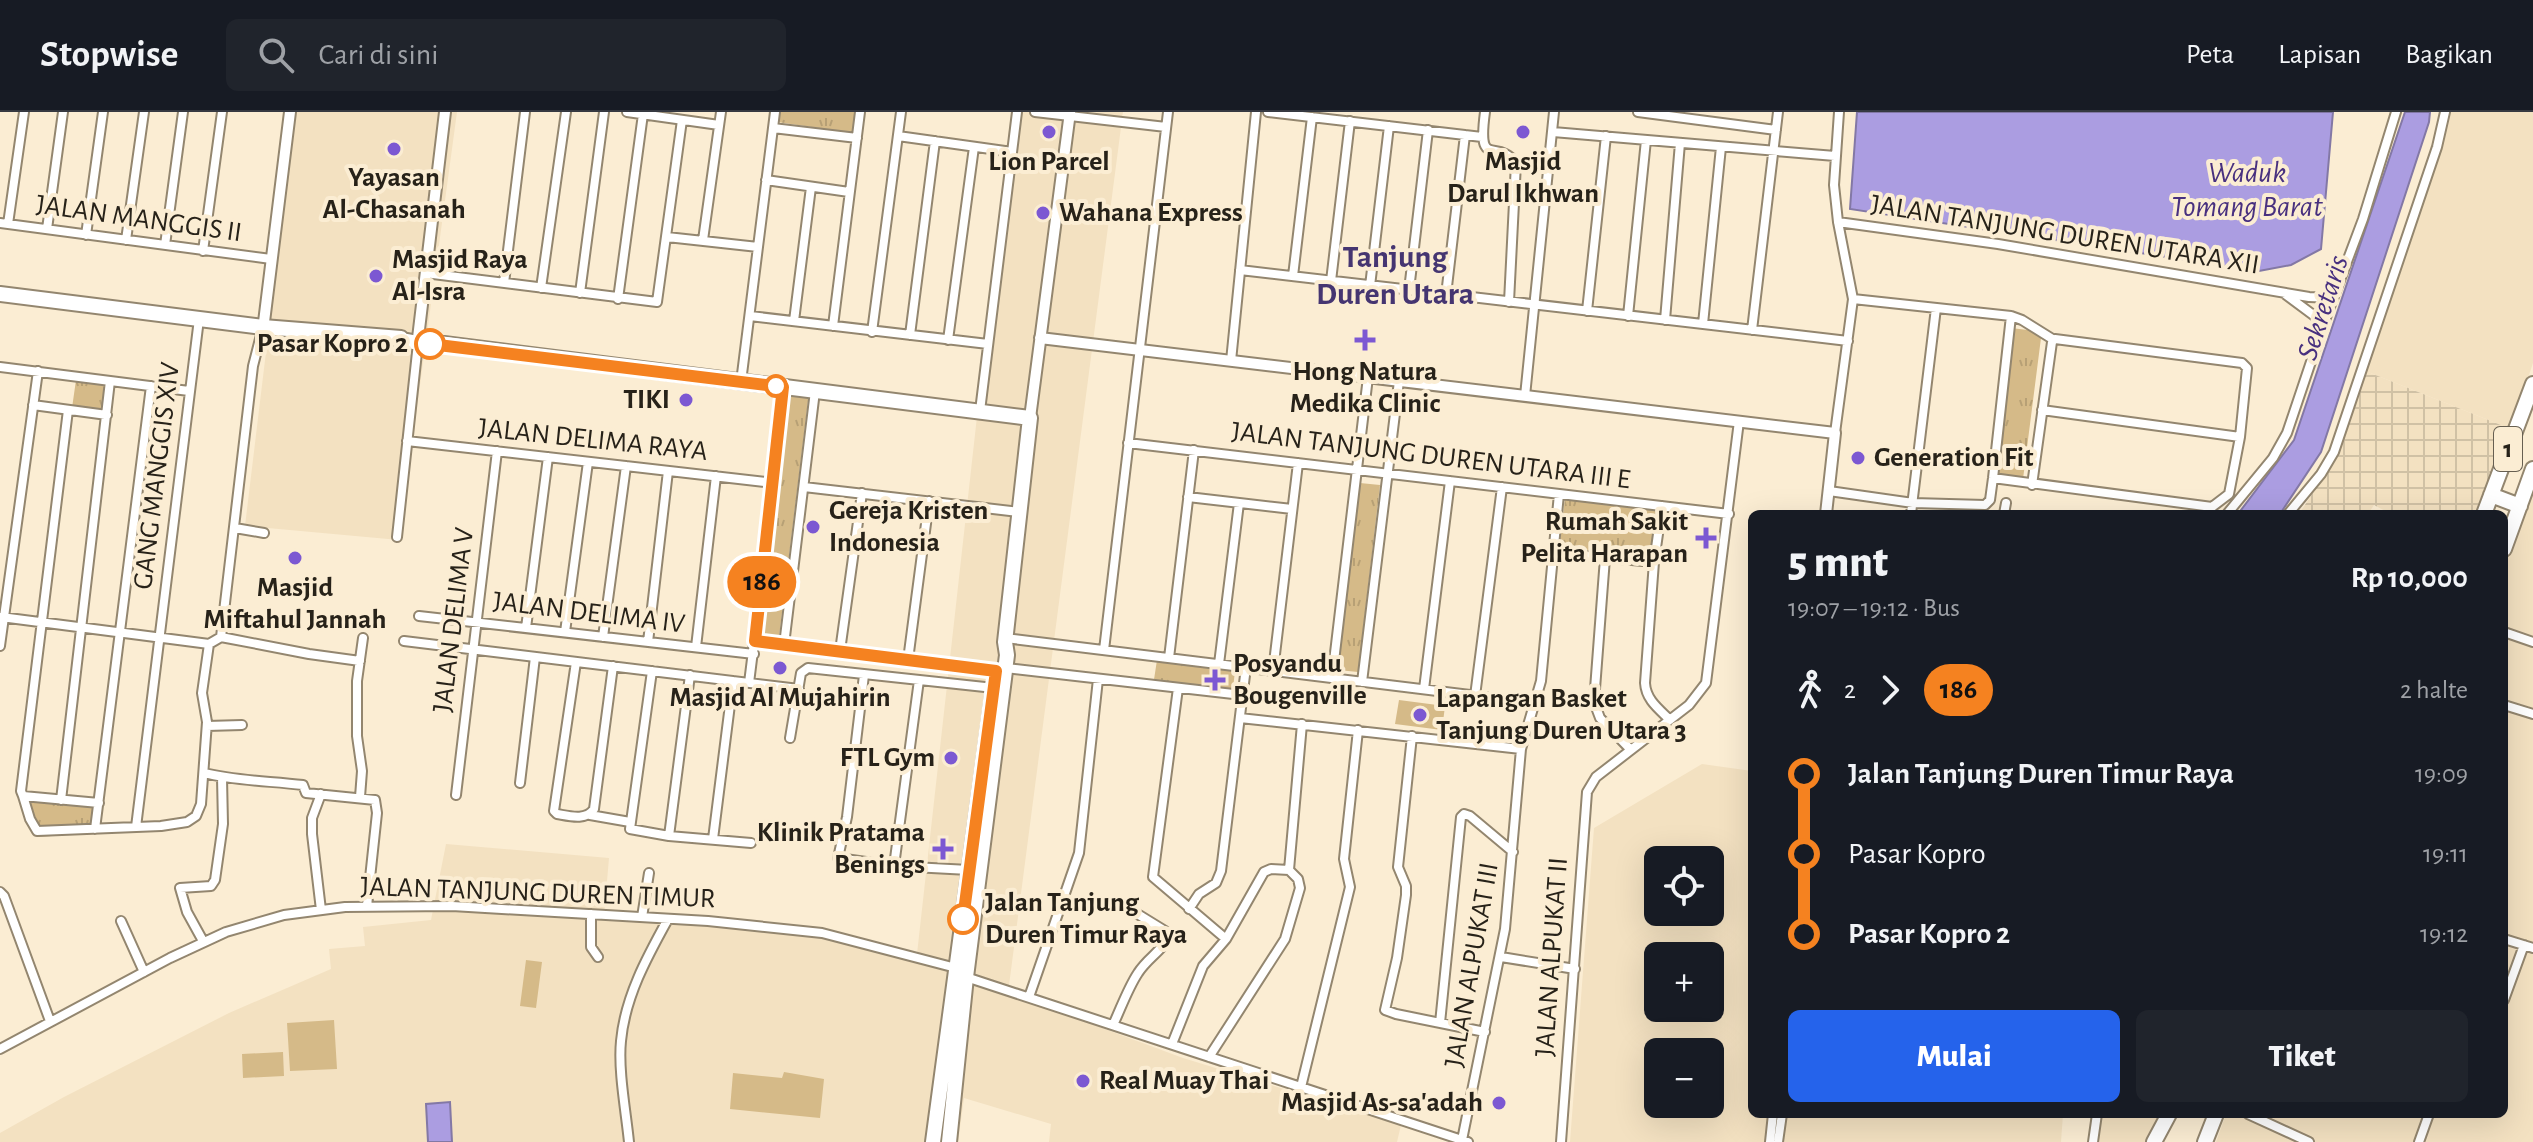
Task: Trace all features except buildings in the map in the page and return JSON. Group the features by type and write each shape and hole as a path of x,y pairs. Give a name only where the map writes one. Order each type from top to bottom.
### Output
{"main road":[{"path":"0,294 199,319 444,344 1030,418 1005,640 999,653 1001,670 961,972 933,1142"},
{"name":"1","path":"2485,510 2533,384"},
{"name":"1","path":"2508,537 2533,469"},
{"path":"2491,495 2520,506"},
{"path":"949,1142 969,870 994,688 1001,670"},
{"path":"2154,1142 2168,1118"},
{"path":"2163,1142 2169,1118"},
{"path":"2205,1142 2214,1118"}],"street":[{"path":"4,224 24,112"},
{"path":"47,229 63,112"},
{"path":"86,235 103,112"},
{"path":"126,240 144,112"},
{"path":"165,245 183,112"},
{"path":"203,251 222,112"},
{"path":"221,637 253,366 264,324 290,112"},
{"path":"397,537 445,112"},
{"path":"504,283 525,112"},
{"path":"541,288 566,112"},
{"path":"580,293 604,112"},
{"path":"627,112 719,125"},
{"path":"703,240 721,112"},
{"path":"741,382 775,112"},
{"path":"833,326 860,112"},
{"path":"872,332 901,112"},
{"path":"980,411 1017,112"},
{"path":"1035,112 1166,127"},
{"path":"1104,650 1168,112"},
{"path":"1231,361 1256,112"},
{"path":"1268,112 1482,137"},
{"path":"1483,112 1482,137 1487,149 1514,159 1516,163 1509,302"},
{"path":"1525,396 1554,112"},
{"path":"1638,112 1684,115 1776,130"},
{"path":"1722,123 1723,112"},
{"path":"1752,330 1778,112"},
{"path":"1827,510 1853,299 1834,185 1839,112"},
{"path":"2230,510 2273,458 2295,413 2324,323 2363,219 2396,112"},
{"path":"2291,510 2321,474 2334,452 2437,147 2445,112"},
{"path":"618,299 643,114"},
{"path":"1030,418 1070,114"},
{"path":"1293,276 1312,117"},
{"path":"425,273 618,299 658,301 682,120"},
{"path":"1331,281 1350,121"},
{"path":"1370,286 1389,126"},
{"path":"773,128 857,138"},
{"path":"1409,290 1428,130"},
{"path":"1553,132 1835,156"},
{"path":"1446,295 1465,135"},
{"path":"898,136 1012,152"},
{"path":"1587,311 1606,136"},
{"path":"1628,316 1646,140"},
{"path":"910,335 935,141"},
{"path":"1665,320 1680,143"},
{"path":"948,340 974,147"},
{"path":"1703,324 1721,147"},
{"path":"766,180 849,192"},
{"path":"794,321 811,187"},
{"name":"JALAN TANJUNG DUREN UTARA XII","path":"1838,222 1998,244 2285,293 2333,298"},
{"name":"JALAN MANGGIS II","path":"4,224 271,259"},
{"path":"667,237 758,247"},
{"path":"1240,270 1848,341"},
{"name":"JALAN TANJUNG DUREN UTARA XII","path":"2285,293 2324,323"},
{"path":"1853,299 2011,316 2054,340 2242,363 2247,368 2240,437 2229,494 2212,507 1993,478"},
{"path":"1912,510 1936,308"},
{"path":"750,316 988,344"},
{"path":"1829,491 1913,503 1985,505 1990,500 2011,316"},
{"name":"GANG MANGGIS XIV","path":"136,827 199,319"},
{"path":"1040,338 1835,433"},
{"path":"2032,485 2054,340"},
{"path":"0,367 189,391"},
{"path":"0,646 38,371"},
{"path":"1332,678 1368,377"},
{"path":"61,800 110,381"},
{"path":"1362,682 1399,381"},
{"path":"95,829 151,386"},
{"path":"749,683 783,387"},
{"path":"784,645 815,391"},
{"path":"33,405 107,415"},
{"path":"68,410 21,788 37,831 136,827 187,822 196,816 201,810 204,773 207,726 202,693 209,644"},
{"path":"2042,410 2240,437"},
{"path":"1605,558 1594,702 1600,718 1631,750 1689,705 1706,683 1739,421"},
{"name":"JALAN DELIMA RAYA","path":"407,441 774,483"},
{"name":"JALAN TANJUNG DUREN UTARA III E","path":"1128,443 1729,514"},
{"path":"1169,658 1194,450"},
{"name":"JALAN DELIMA V","path":"456,795 497,451"},
{"path":"526,628 548,457"},
{"path":"565,632 588,462"},
{"path":"1273,671 1298,463"},
{"path":"603,637 626,466"},
{"path":"648,642 668,471"},
{"path":"696,647 716,476"},
{"path":"1424,689 1450,481"},
{"path":"804,487 1019,512"},
{"path":"1475,696 1502,487"},
{"path":"840,651 862,493"},
{"name":"JALAN ALPUKAT III","path":"1465,1141 1501,957 1521,749 1541,681 1559,494"},
{"path":"1188,497 1292,509"},
{"path":"908,660 929,501"},
{"path":"1219,664 1239,503"},
{"path":"2005,510 2006,503"},
{"path":"1662,506 1654,562 1646,693 1670,720"},
{"path":"235,528 264,533"},
{"path":"1553,553 1654,562"},
{"name":"JALAN DELIMA IV","path":"419,616 754,654"},
{"path":"2,617 209,644 221,637 360,661"},
{"path":"2508,633 2533,642"},
{"path":"360,797 362,771 357,736 363,638"},
{"path":"1005,640 1535,703"},
{"name":"JALAN DELIMA IV","path":"404,641 799,689"},
{"path":"755,641 1242,695"},
{"path":"520,783 535,657"},
{"path":"576,662 555,813 630,822"},
{"path":"590,815 594,809 613,666"},
{"path":"1189,909 1199,894 1211,887 1219,877 1246,667"},
{"path":"790,738 804,669 994,688"},
{"path":"652,671 631,830 751,843"},
{"path":"669,836 690,675"},
{"path":"864,675 847,817 837,856 840,860 894,866 969,870"},
{"path":"1029,997 1079,853 1098,679"},
{"path":"894,866 919,680"},
{"path":"713,839 733,681"},
{"path":"1178,688 1153,877 1226,939"},
{"path":"2508,706 2533,714"},
{"path":"1240,718 1521,749"},
{"path":"1289,870 1302,724"},
{"path":"207,726 242,725"},
{"path":"1301,1087 1350,887 1344,859 1358,730"},
{"path":"1412,736 1398,867 1406,895 1397,958 1385,1010 1485,1032"},
{"name":"JALAN ALPUKAT II","path":"1561,1142 1585,805 1590,784 1631,750"},
{"path":"204,773 222,778 262,779 303,785 306,793 374,799 377,806 367,906"},
{"path":"203,941 187,912 180,888 211,886 215,880 223,824 222,778"},
{"path":"321,794 312,818 321,910"},
{"path":"23,796 99,803"},
{"path":"201,804 223,807"},
{"path":"1440,1023 1461,817 1464,814 1470,816 1513,852"},
{"path":"1172,1044 1203,966 1226,939 1264,872 1271,869 1289,870 1298,879 1300,888 1285,939 1209,1057"},
{"path":"642,917 649,873"},
{"path":"0,892 50,1021"},
{"path":"1113,1025 1137,974 1152,954 1160,951 1170,934 1118,902"},
{"name":"JALAN TANJUNG DUREN TIMUR","path":"0,1049 203,941 270,918 367,906 452,906 708,921 822,933 961,972 1465,1141"},
{"path":"591,914 591,947 598,957"},
{"path":"629,1142 620,1044 622,1032 643,966 668,919"},
{"path":"121,921 144,972"},
{"path":"2508,940 2528,947 2508,991"},
{"path":"1501,957 1575,969"},
{"path":"1770,1142 1773,1118"},
{"path":"1778,1142 1781,1118"},
{"path":"2093,1142 2096,1118"},
{"path":"2257,1118 2309,1142"},
{"path":"2419,1142 2428,1118"}],"shaded area":[{"path":"295,112 457,112 399,540 245,526"},
{"path":"1011,112 1123,112 1008,993 1183,1058 1401,1125 1397,1142 1049,1142 1051,1124 964,1098 958,1142 0,1142 0,1133 64,1097 229,1013 331,969 329,949 365,946 363,927 431,920 446,844 609,858 604,916 748,922 917,954"},
{"path":"2445,112 2533,112 2533,363 2511,429 2363,370 2438,158"},
{"path":"2363,370 2511,429 2476,510 2383,510 2374,505 2371,510 2302,510 2341,450"},
{"path":"2533,479 2533,1142 2216,1142 2225,1118 2508,1118 2508,552"},
{"path":"1702,764 1748,770 1748,1118 2063,1118 2061,1142 1570,1142 1594,828"},
{"path":"2098,1118 2157,1118 2148,1142 2095,1142"}],"green space":[{"path":"779,112 856,112 853,133 777,122"},
{"path":"2011,328 2037,331 2041,338 2023,479 1990,475"},
{"path":"76,380 108,384 104,412 72,408"},
{"path":"790,391 809,393 779,637 762,634"},
{"path":"1360,483 1380,485 1358,672 1338,670"},
{"path":"1565,498 1659,510 1652,557 1559,549"},
{"path":"1157,660 1235,671 1232,697 1153,686"},
{"name":"Lapangan Basket Tanjung Duren Utara 3","path":"1399,700 1445,706 1442,730 1395,724"},
{"path":"28,800 95,807 93,833 38,837 32,824"},
{"path":"526,960 542,962 536,1008 520,1006"},
{"path":"334,1020 337,1069 290,1071 287,1023"},
{"path":"283,1052 284,1076 243,1078 242,1054"},
{"path":"784,1072 824,1079 820,1118 730,1109 733,1073 782,1078"}],"water":[{"name":"Waduk Tomang Barat","path":"1857,112 2333,112 2321,249 2291,265 2259,271 1850,209"},
{"path":"2405,112 2430,112 2321,452 2283,510 2241,510 2294,440"},
{"path":"450,1102 452,1142 428,1142 426,1104"}],"bus line":[{"name":"186","path":"430,344 783,387 755,641 996,671 963,919"}],"place":[{"name":"Lion Parcel","path":"1049,132"},
{"name":"Masjid Darul Ikhwan","path":"1523,132"},
{"name":"Yayasan Al-Chasanah","path":"394,149"},
{"name":"Wahana Express","path":"1043,213"},
{"name":"Masjid Raya Al-Isra","path":"376,276"},
{"name":"Hong Natura Medika Clinic","path":"1365,340"},
{"name":"Pasar Kopro 2","path":"430,344"},
{"name":"TIKI","path":"686,400"},
{"name":"Generation Fit","path":"1858,458"},
{"name":"Gereja Kristen Indonesia","path":"813,527"},
{"name":"Rumah Sakit Pelita Harapan","path":"1706,538"},
{"name":"Masjid Miftahul Jannah","path":"295,558"},
{"name":"Masjid Al Mujahirin","path":"780,668"},
{"name":"Posyandu Bougenville","path":"1215,680"},
{"name":"Lapangan Basket Tanjung Duren Utara 3","path":"1420,715"},
{"name":"FTL Gym","path":"951,758"},
{"name":"Klinik Pratama Benings","path":"943,849"},
{"name":"Jalan Tanjung Duren Timur Raya","path":"963,919"},
{"name":"Real Muay Thai","path":"1083,1081"},
{"name":"Masjid As-sa'adah","path":"1499,1103"}],"district":[{"name":"Tanjung Duren Utara","path":"1395,276"}],"water label":[{"name":"Sekretaris","path":"2323,308"}]}
